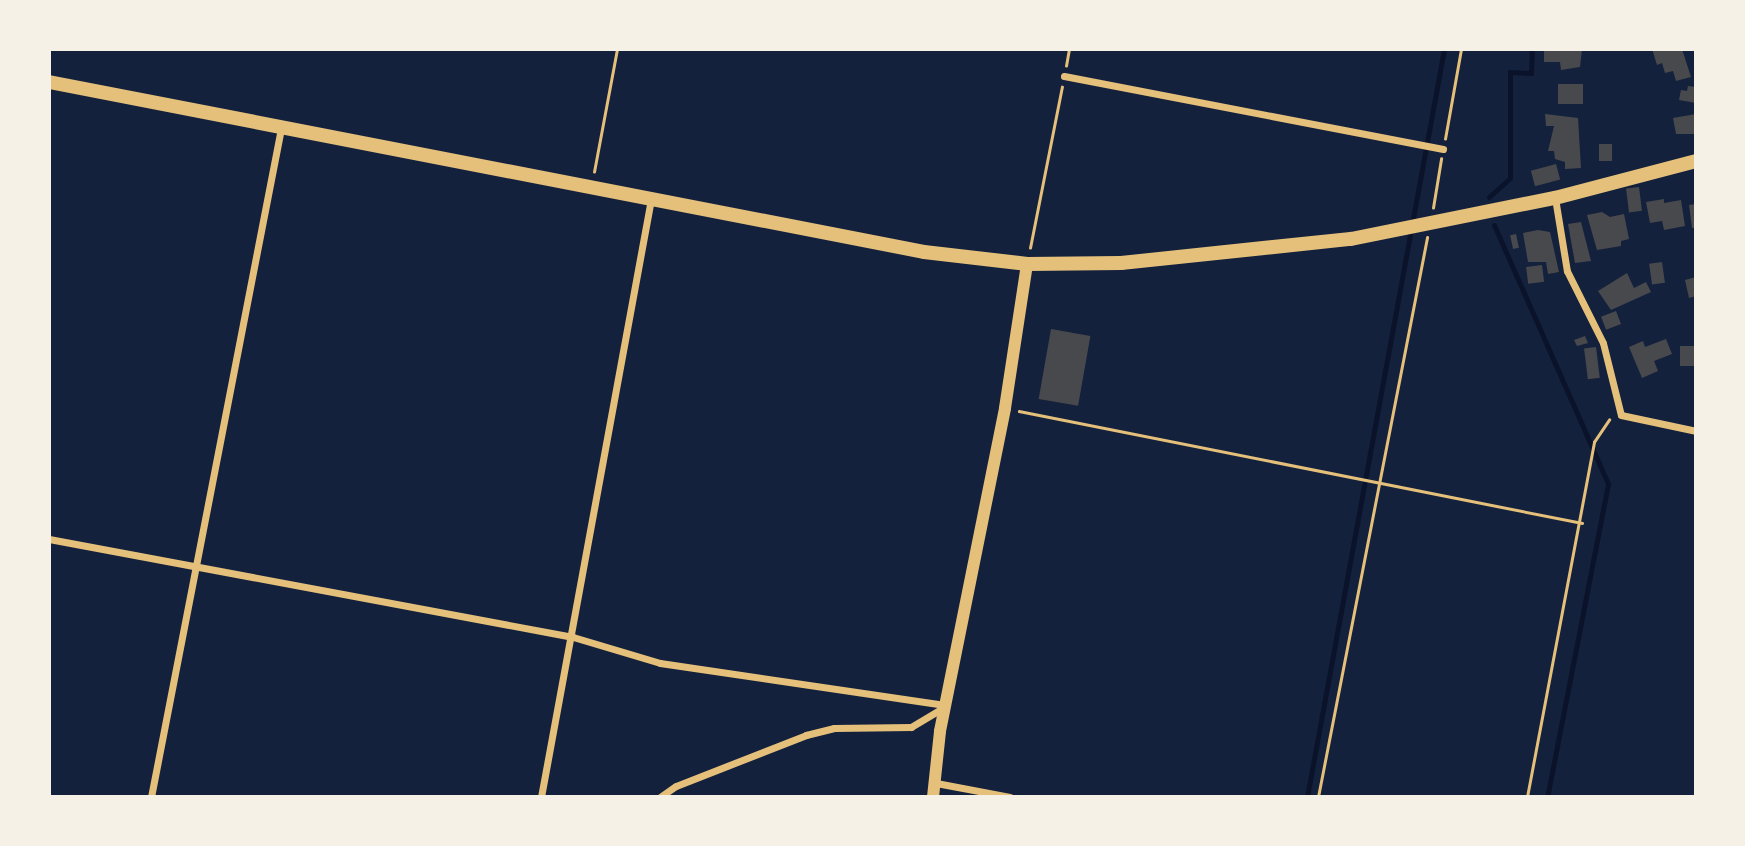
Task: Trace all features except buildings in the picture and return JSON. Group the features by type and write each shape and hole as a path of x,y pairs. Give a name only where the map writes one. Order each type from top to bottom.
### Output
{"main road":[{"path":"49,82 592,185 924,252 1027,264 1121,263 1218,256 1430,225 1555,198 1696,160"}],"street":[{"path":"1064,76 1443,149"},
{"path":"151,797 281,126"},
{"path":"541,797 573,637 651,197"},
{"path":"1555,198 1567,271 1603,343 1620,415 1638,421 1696,431"},
{"path":"933,797 946,705 1004,408 1027,264"},
{"path":"49,539 195,569 573,637 660,663 946,705"},
{"path":"660,797 676,786 806,735 834,728 911,726 946,705"},
{"path":"936,783 1010,797"}],"path":[{"path":"592,185 617,49"},
{"path":"1027,264 1069,49"},
{"path":"1318,797 1430,225"},
{"path":"1004,408 1582,523"},
{"path":"1527,797 1582,523 1594,442 1617,408"}],"waterway":[{"path":"1307,797 1444,49"},
{"path":"1489,197 1510,178 1510,72 1531,73 1532,49"},
{"path":"1494,225 1608,484 1547,797"}]}
